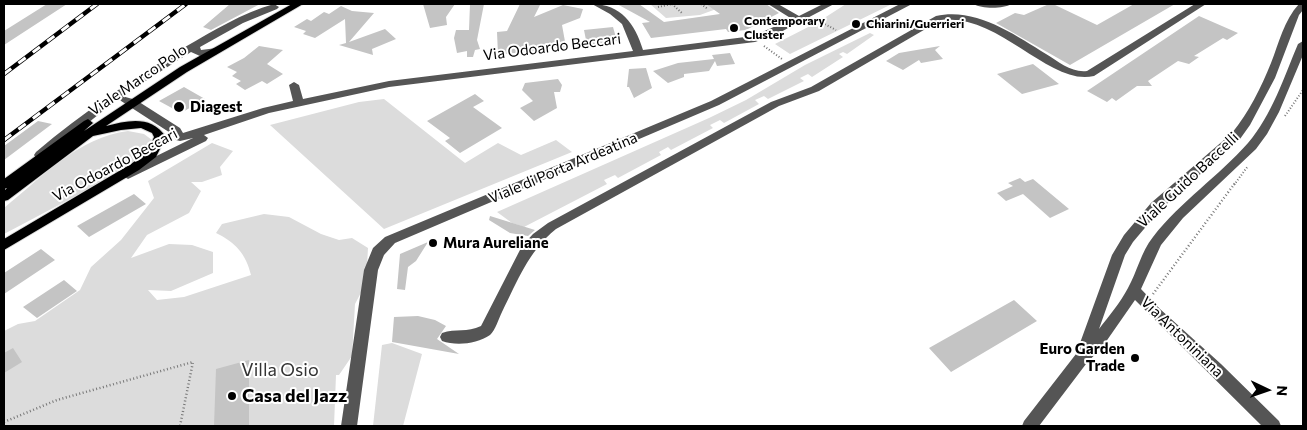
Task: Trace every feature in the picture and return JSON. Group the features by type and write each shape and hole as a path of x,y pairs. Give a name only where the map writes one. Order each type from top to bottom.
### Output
{"main road":[{"name":"Viale Marco Polo","path":"4,197 83,137 127,100 298,4"},
{"name":"Viale Marco Polo","path":"4,185 24,169 127,100 195,49"},
{"path":"83,137 110,128 133,125 152,128 160,135 158,146 148,158 96,192"},
{"name":"Via Odoardo Beccari","path":"4,245 96,192"}],"street":[{"path":"596,4 613,11 626,21 632,31 639,53"},
{"path":"772,4 798,20"},
{"name":"Via Odoardo Beccari","path":"180,137 273,108 404,82 755,39 829,4"},
{"name":"Viale di Porta Ardeatina","path":"349,426 371,270 376,256 387,242 399,235 548,175 716,103 789,65 851,29 906,4"},
{"path":"979,4 1006,4"},
{"path":"447,337 472,337 486,330 527,250 538,237 552,226 775,104 821,86 936,19 947,16 961,16 984,23 1066,71 1079,75 1090,74 1201,4"},
{"name":"Viale Guido Baccelli","path":"1081,359 1119,255 1127,240 1158,204 1236,136 1246,123 1271,78 1295,14 1302,5"},
{"name":"Viale Marco Polo","path":"24,169 90,114 152,71 195,49 245,18 278,6"},
{"name":"Viale Guido Baccelli","path":"1030,426 1081,359 1104,334 1134,290 1150,251 1163,234 1187,207 1252,146 1263,131 1274,112 1303,44"},
{"path":"195,49 214,50"},
{"path":"294,85 299,104"},
{"path":"127,100 176,131 180,137 178,144 172,152"},
{"name":"Via Odoardo Beccari","path":"96,192 172,152 273,108"},
{"name":"Via Antoniniana","path":"1134,290 1155,313 1216,369 1273,426"}],"path":[{"path":"658,7 672,4 683,14"},
{"path":"701,4 708,9"},
{"path":"817,20 838,31"},
{"path":"755,39 789,65"},
{"path":"1284,117 1303,90"},
{"path":"1155,313 1150,299 1250,164"},
{"path":"4,422 57,400 192,362 180,426"}],"green space":[{"path":"650,4 713,4 719,8 700,15 666,18"},
{"path":"846,4 892,4 790,54 775,44 818,22"},
{"path":"870,33 874,35 847,54 843,52 839,54 843,57 812,77 808,74 800,78 804,81 768,99 764,96 755,100 759,104 724,123 720,120 710,125 713,128 671,150 668,147 659,152 661,155 618,178 615,175 604,180 607,184 524,227 512,223 497,212 709,118 746,100 805,65"},
{"path":"384,99 465,163 498,143 521,155 556,140 572,152 384,229 270,125 359,102"},
{"path":"128,131 144,134 152,140 151,149 145,157 110,178 4,234 4,208 47,172 62,160 93,141"},
{"name":"Villa Osio","path":"212,143 233,151 220,167 222,175 202,182 191,182 201,191 189,213 147,235 131,258 169,244 192,245 213,252 213,273 171,291 148,290 157,300 184,297 251,275 246,261 239,250 229,240 216,233 222,224 264,214 289,217 321,234 339,240 352,238 368,248 366,283 355,304 352,356 339,375 336,375 334,426 4,426 4,331 18,324 35,321 80,290 91,267 121,240 154,198 148,181"},
{"path":"392,343 422,354 403,426 373,426 382,345"}],"building":[{"path":"47,4 67,4 4,45 4,31"},
{"path":"230,4 260,4 211,30 203,27"},
{"path":"423,4 455,4 446,17 447,25 430,28"},
{"path":"470,4 484,4 477,40 480,49 475,50 473,57 467,57 467,51 457,53 454,38 456,30 469,30"},
{"path":"520,4 540,5 534,17 563,5 583,9 580,18 562,25 566,47 498,55 497,32 507,31"},
{"path":"617,4 639,4 664,22 720,14 706,4 766,4 779,13 746,30 728,32 726,29 651,38 642,23 650,22"},
{"path":"1053,4 1097,25 1134,4 1175,4 1070,65 996,23 1015,13 1024,15"},
{"path":"341,6 352,11 374,13 349,42 385,29 396,39 372,49 373,55 339,45 346,43 345,19 315,38 303,34 306,31 294,27 307,19 311,21 324,12 329,14"},
{"path":"1199,16 1238,33 1227,40 1223,38 1194,56 1199,57 1189,64 1178,61 1148,81 1152,86 1137,86 1116,101 1112,98 1107,102 1087,91"},
{"path":"613,27 617,41 587,45 584,30"},
{"path":"259,46 283,50 267,64 283,74 267,84 262,81 245,90 236,84 241,81 232,76 237,72 227,67 244,58"},
{"path":"940,46 935,50 943,59 921,63 919,60 903,70 886,61 899,53"},
{"path":"730,53 735,64 717,66 715,61 709,71 684,74 684,77 668,83 653,71 678,63 714,59 712,55"},
{"path":"1033,64 1059,84 1022,94 997,74"},
{"path":"646,68 652,88 634,98 629,87 627,87 629,69"},
{"path":"558,79 562,85 560,92 554,92 557,108 534,121 520,108 533,101 522,90 525,83"},
{"path":"184,87 205,99 181,113 159,101"},
{"path":"475,94 484,101 473,107 502,128 460,153 445,141 450,138 427,121"},
{"path":"38,121 52,124 4,160 4,146"},
{"path":"1020,178 1025,182 1033,179 1069,209 1050,218 1023,194 1006,201 997,193 1013,186 1008,183"},
{"path":"134,194 146,204 89,237 77,226"},
{"path":"490,216 535,230 528,236 510,233 489,220"},
{"path":"428,242 416,261 408,267 405,290 397,289 400,254"},
{"path":"41,249 55,260 4,294 4,273"},
{"path":"64,280 77,291 37,318 23,307"},
{"path":"1014,300 1037,321 951,372 929,348"},
{"path":"418,316 435,320 446,326 437,339 459,354 392,342 394,317"},
{"path":"13,348 22,362 4,373 4,353"},
{"name":"Casa del Jazz","path":"249,360 249,426 214,426 216,369"}],"railway":[{"path":"4,74 97,4"},
{"path":"4,140 186,4"}],"place":[{"name":"Chiarini/Guerrieri","path":"856,24"},
{"name":"Contemporary Cluster","path":"734,28"},
{"name":"Diagest","path":"179,107"},
{"name":"Mura Aureliane","path":"433,243"},
{"name":"Euro Garden Trade","path":"1135,358"},
{"name":"Casa del Jazz","path":"232,396"}]}
